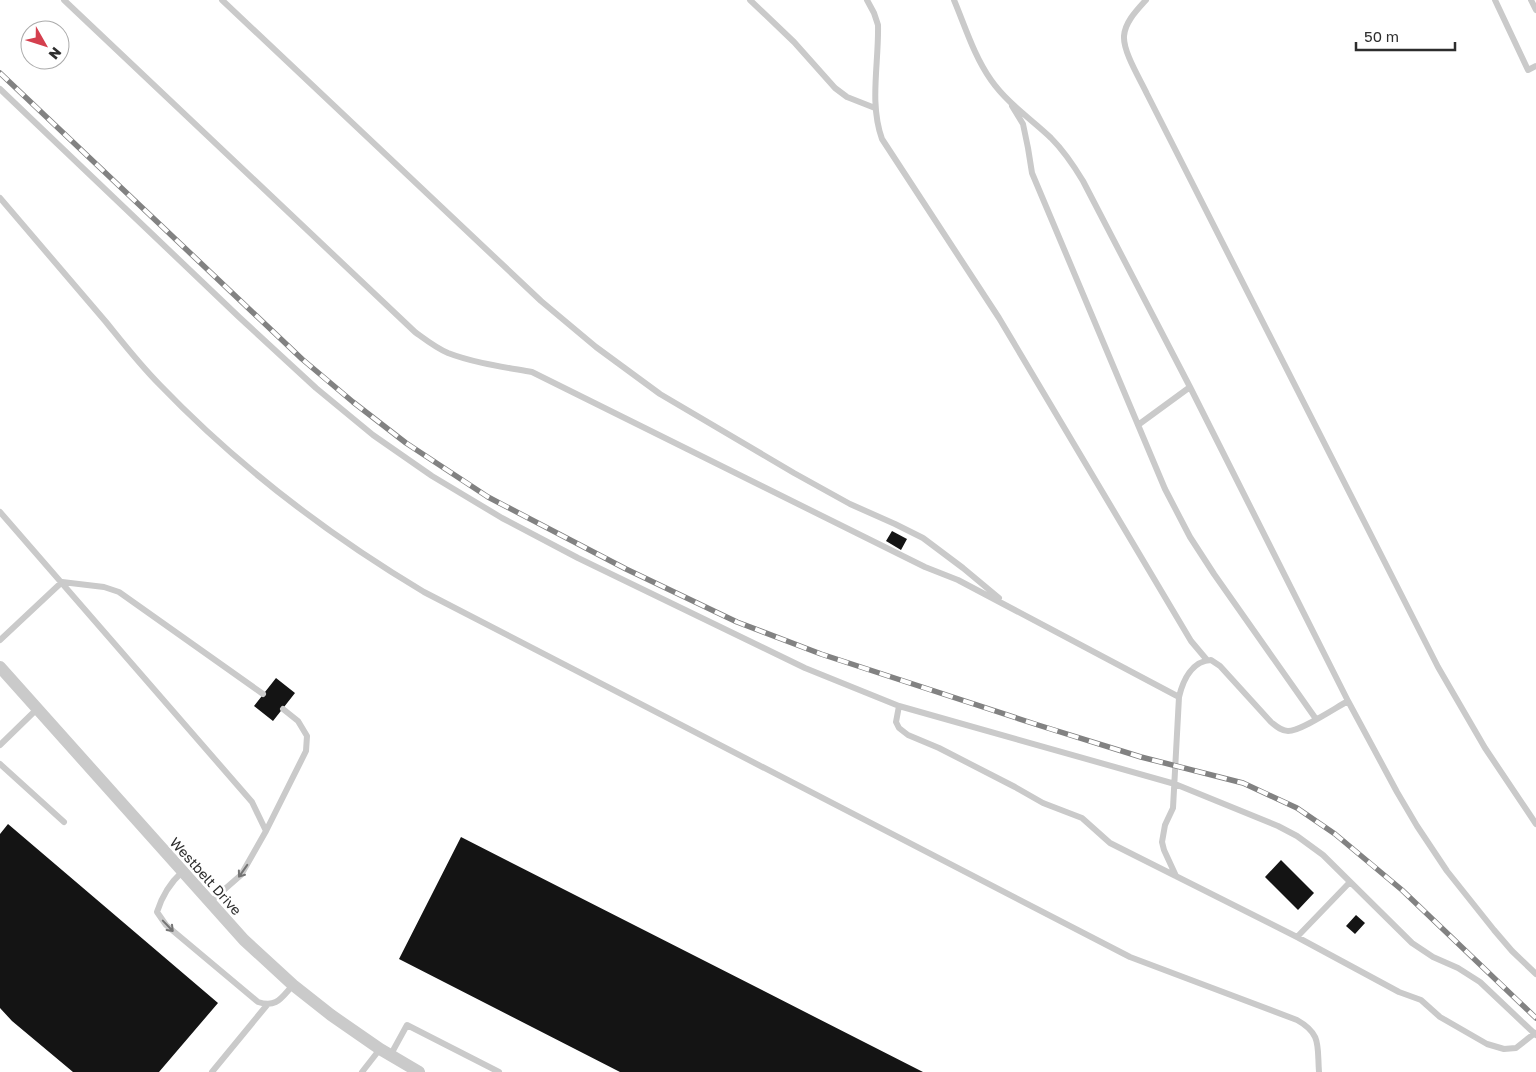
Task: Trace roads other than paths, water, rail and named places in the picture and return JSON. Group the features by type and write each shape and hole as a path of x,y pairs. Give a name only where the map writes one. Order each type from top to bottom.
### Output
{"street":[{"name":"Westbelt Drive","path":"0,667 244,940 293,985 331,1015 385,1052 419,1072"}],"lane":[{"path":"64,0 415,332 432,344 463,358 532,372 925,567 958,580 1179,697"},
{"path":"222,0 541,302 596,347 660,394 723,432 850,504 923,538 963,568 1008,607"},
{"path":"750,0 794,42 834,88 847,97 875,108"},
{"path":"867,0 878,25 875,108 876,124 882,139 998,318 1191,641 1207,660"},
{"path":"954,0 978,56 991,80 1009,101 1070,159 1088,190 1190,386 1348,701 1417,826 1447,871 1494,930 1536,974"},
{"path":"1146,0 1134,13 1124,36 1126,50 1438,667 1486,748 1536,824"},
{"path":"1495,0 1528,70 1536,66"},
{"path":"1531,0 1536,10"},
{"path":"0,89 316,388 374,434 432,476 502,518 578,558 806,668 899,706 1175,784 1278,826 1323,854 1412,942 1433,957 1458,968 1480,982 1535,1034 1516,1048 1504,1049 1486,1044 1440,1017 1420,1000 1399,992 1297,937 1110,843 1082,818 1043,803 1016,787 939,748 908,735 899,728 896,722 899,706"},
{"path":"1009,101 1023,124 1032,173 1165,489 1190,536 1316,719"},
{"path":"0,198 158,384 211,436 278,494 370,559 424,592 1130,957 1296,1020 1313,1032 1317,1041 1319,1072"},
{"path":"1138,425 1190,386"},
{"path":"0,512 252,802 266,831"},
{"path":"0,640 62,582 104,587 119,592 264,694"},
{"path":"1176,876 1162,842 1165,825 1173,808 1179,697 1186,675 1202,662 1212,660 1220,666 1271,722 1287,731 1294,730 1348,701"},
{"path":"0,745 37,709"},
{"path":"209,903 242,875 306,751 307,736 298,721 283,709"},
{"path":"0,764 64,822"},
{"path":"182,872 170,882 160,901 157,912 166,925 258,1002 267,1005 276,1003 293,985"},
{"path":"1297,937 1350,882"},
{"path":"212,1072 267,1005"},
{"path":"362,1072 385,1052 407,1025 499,1072"}],"railway":[{"path":"0,73 302,359 406,443 488,497 626,569 737,622 821,654 1038,725 1141,757 1243,783 1297,808 1335,834 1402,890 1536,1018"}]}
